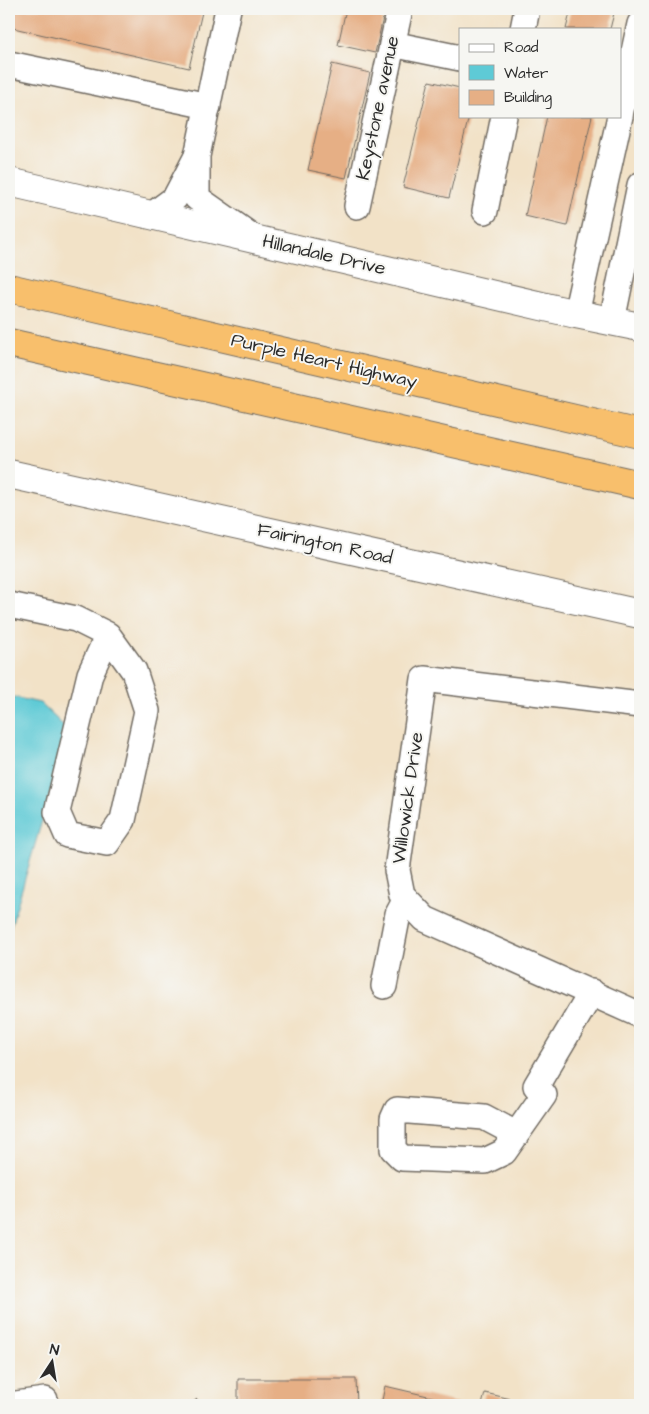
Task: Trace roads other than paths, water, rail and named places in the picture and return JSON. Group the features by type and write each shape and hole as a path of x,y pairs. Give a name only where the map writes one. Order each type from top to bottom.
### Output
{"highway":[{"name":"Purple Heart Highway","path":"9,288 640,434"},
{"path":"9,343 640,485"}],"street":[{"path":"228,9 197,156 197,198 256,240"},
{"name":"Keystone avenue","path":"357,206 400,9"},
{"path":"522,28 527,9"},
{"path":"622,106 640,24"},
{"path":"392,44 459,58"},
{"path":"9,64 208,106"},
{"path":"485,210 504,118"},
{"path":"576,314 619,118"},
{"path":"152,215 175,198 197,156"},
{"name":"Hillandale Drive","path":"9,182 576,314 640,327"},
{"path":"612,321 640,185"},
{"name":"Fairington Road","path":"9,474 640,614"},
{"path":"9,605 76,619 108,634 134,671 146,711 124,820 107,843 67,835 57,812 90,674 108,634"},
{"name":"Willowick Drive","path":"640,705 424,679 397,870 402,895 425,919 640,1015"},
{"path":"384,986 398,914 406,899"},
{"path":"516,1134 544,1095 536,1086 592,992"},
{"path":"9,1404 45,1400"}],"water":[{"path":"9,696 40,703 66,728 61,756 9,933"}]}
